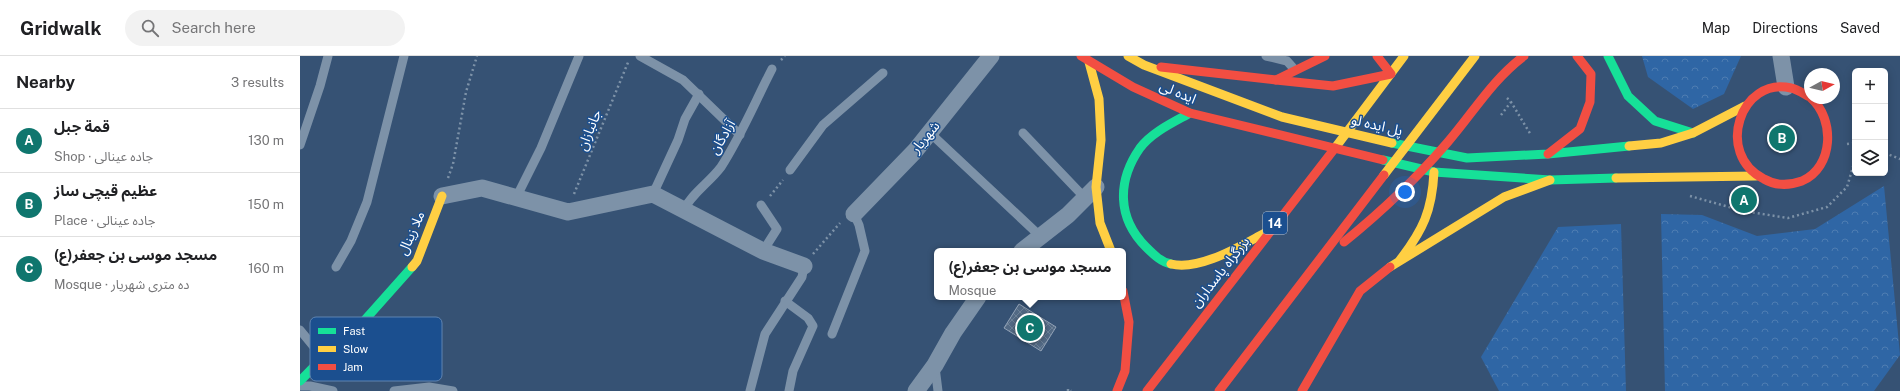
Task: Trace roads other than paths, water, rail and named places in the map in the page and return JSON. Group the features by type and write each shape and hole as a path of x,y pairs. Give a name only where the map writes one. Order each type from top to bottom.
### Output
{"main road":[{"name":"ایده لی","path":"1081,56 1133,87 1190,113 1434,172"},
{"name":"ایده لی","path":"1128,56 1144,65 1282,117"},
{"path":"1276,80 1325,56"},
{"path":"1144,65 1333,86 1391,74 1376,56"},
{"name":"بزرگراه پاسداران","path":"1147,391 1352,127 1404,56"},
{"path":"1219,391 1320,261 1475,56"},
{"path":"1320,261 1380,214 1447,143 1509,66 1524,56"},
{"path":"1546,154 1580,129 1590,102 1590,74 1577,56"},
{"path":"1608,56 1628,96 1655,121 1693,133"},
{"path":"1089,62 1099,99 1101,140 1090,192 1110,248"},
{"path":"1804,93 1786,86 1771,87 1757,95 1745,106 1738,121 1735,137 1738,151 1746,165 1756,176 1770,183 1784,186 1798,184 1814,174 1820,166 1828,144 1829,135 1823,114 1816,104"},
{"name":"پل ایده لو","path":"1282,117 1380,141 1467,158 1546,154 1661,143 1693,133 1745,106"},
{"path":"1190,113 1160,131 1141,147 1128,169 1122,193 1125,215 1137,238 1154,256 1173,265 1184,265 1223,254 1270,231"},
{"path":"1709,125 1718,130"},
{"path":"1400,260 1422,232 1429,214 1433,193 1434,172 1550,180 1723,173 1756,176"},
{"path":"1302,391 1360,291 1400,260 1504,197 1550,180"},
{"name":"ملا زینال","path":"367,317 417,261 442,196"},
{"path":"1117,391 1125,371 1129,322 1125,300"},
{"name":"ملا زینال","path":"300,381 310,371"}],"street":[{"name":"شهریار","path":"854,214 914,151 991,56"},
{"path":"1781,56 1786,86"},
{"path":"442,196 482,188 568,212 653,194 683,211 763,251 804,266"},
{"path":"1026,248 1068,215 1090,192"},
{"path":"916,391 935,365 953,333 976,300"}],"lane":[{"path":"300,145 304,122 328,56"},
{"path":"336,267 351,241 367,202 404,56"},
{"path":"516,198 540,148 579,56"},
{"path":"640,56 683,80 740,135"},
{"path":"1269,56 1287,61 1296,71"},
{"name":"آزادگان","path":"683,211 689,199 719,169 740,135 772,69"},
{"path":"790,170 823,125 883,73"},
{"path":"653,194 678,140 685,119 699,94"},
{"path":"929,132 1040,236"},
{"path":"1023,133 1090,192"},
{"path":"761,205 777,229 763,251"},
{"path":"832,334 865,251 859,225 854,214"},
{"path":"750,391 765,334 785,300 802,277 804,266"},
{"path":"785,300 803,314 813,326 793,372 789,391"},
{"path":"300,330 310,342"},
{"path":"935,365 938,391"},
{"path":"300,386 310,386 333,391"},
{"path":"394,391 429,387 453,391"}],"place":[{"name":"عظیم قیچی ساز","path":"1782,138"},
{"name":"قمة جبل","path":"1744,200"},
{"name":"مسجد موسی بن جعفر(ع)","path":"1030,328"}]}
